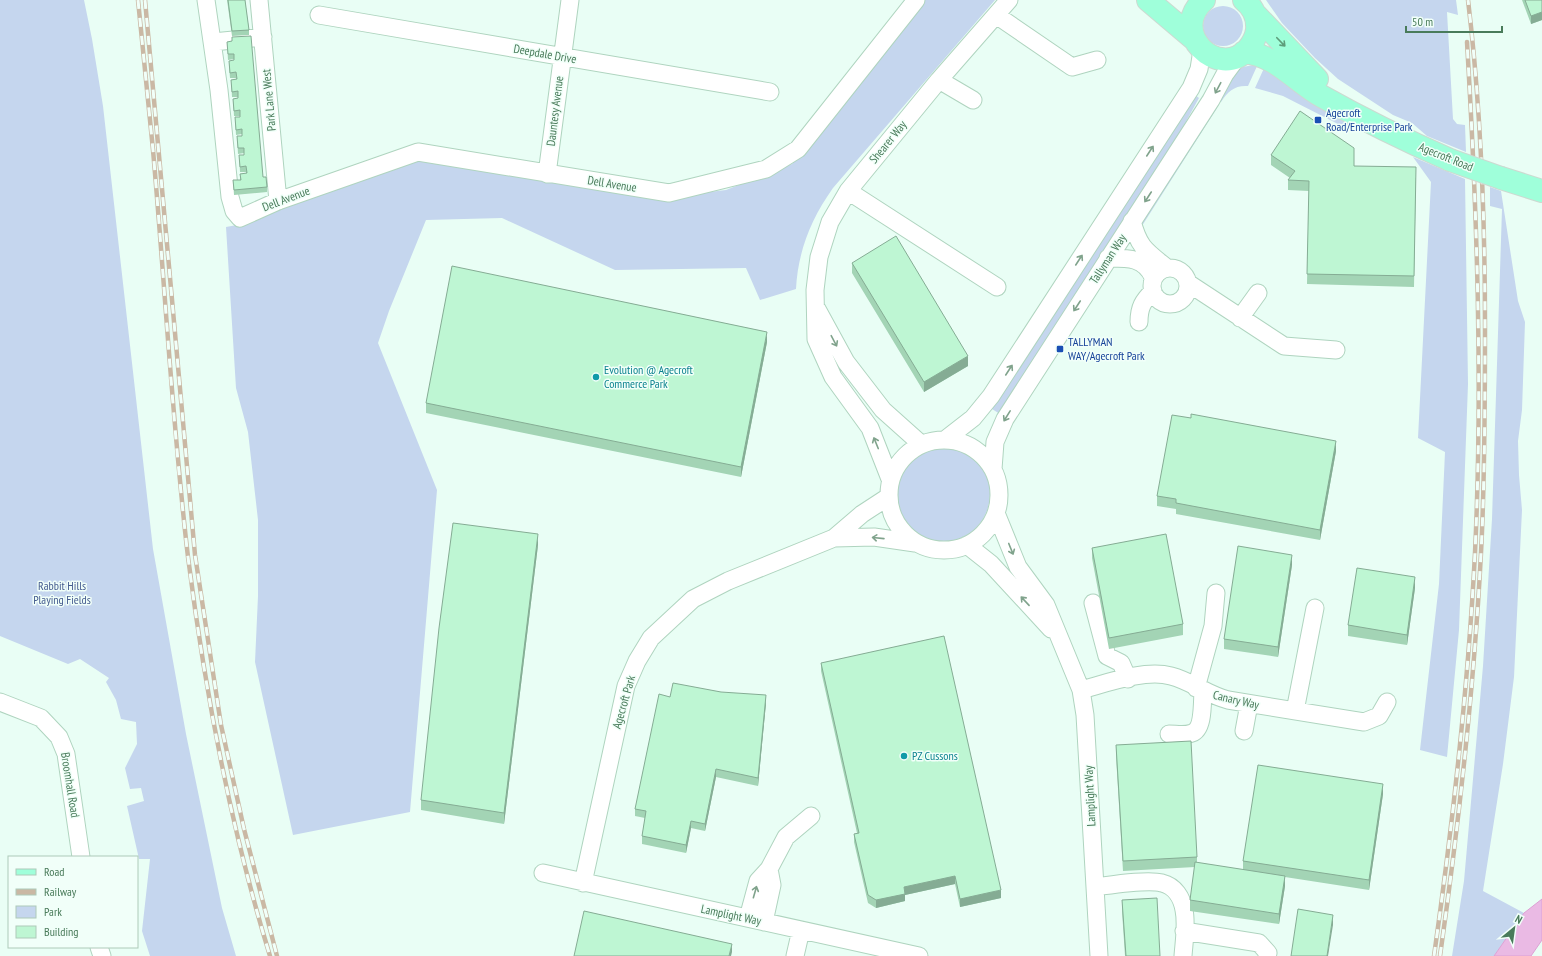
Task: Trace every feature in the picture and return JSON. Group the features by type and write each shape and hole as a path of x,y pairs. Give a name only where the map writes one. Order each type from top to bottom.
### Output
{"main road":[{"path":"1149,1 1186,4 1203,1"},
{"path":"1149,1 1198,45 1220,59 1230,58 1242,54 1252,44 1256,35 1257,24 1248,4"},
{"path":"1198,45 1192,31 1193,16 1203,1"},
{"name":"Agecroft Road","path":"1248,4 1312,75 1355,113"},
{"name":"Agecroft Road","path":"1242,54 1255,53 1265,58 1286,70 1321,96 1355,113 1389,133 1450,160 1542,191"}],"street":[{"path":"206,0 213,42 263,37"},
{"name":"Park Lane West","path":"259,0 278,201"},
{"name":"Dauntesy Avenue","path":"547,174 570,0"},
{"name":"Dell Avenue","path":"213,42 230,197 234,211 240,218 278,201 418,152 669,193 766,169 798,149 916,0"},
{"name":"Shearer Way","path":"890,479 870,428 833,377 816,339 816,274 824,239 838,206 848,191 939,80 1009,0"},
{"name":"Deepdale Drive","path":"319,15 770,92"},
{"path":"996,15 1072,67 1097,60"},
{"name":"Tallyman Way","path":"946,439 973,418 991,396 1191,88 1198,69 1198,45"},
{"name":"Tallyman Way","path":"993,469 993,451 1001,426 1211,100 1225,74 1242,54"},
{"path":"939,80 973,100"},
{"path":"848,191 997,287"},
{"path":"1132,221 1137,239 1144,250 1167,268 1179,270 1183,273 1188,283 1284,346 1336,350"},
{"path":"1108,258 1130,258 1140,261 1149,269 1153,285 1160,301 1171,304 1183,300 1186,295 1188,283"},
{"path":"1139,322 1139,309 1162,270 1167,268"},
{"path":"1240,318 1258,293"},
{"path":"816,307 846,362 883,410 921,444"},
{"path":"834,538 874,537 916,543 933,550 950,550 967,545 980,537 990,526 996,513 999,498 998,483 993,469 984,457 973,448 960,442 946,439 933,440 921,444 908,452 897,464 890,479 888,497 892,515 902,531 916,543"},
{"path":"834,538 862,514 888,497"},
{"name":"Lamplight Way","path":"996,513 1018,567 1046,605 1081,690 1085,715 1099,956"},
{"name":"Agecroft Park","path":"583,883 626,686 637,661 651,638 693,599 728,581 834,538"},
{"path":"967,545 991,564 1061,640"},
{"path":"1169,734 1192,733 1197,729 1202,718 1199,690 1213,626 1216,593"},
{"path":"1093,603 1106,656 1121,663 1128,679"},
{"path":"1295,711 1315,608"},
{"name":"Canary Way","path":"1081,690 1151,673 1172,676 1215,697 1249,704 1364,722 1379,716 1387,702"},
{"name":"Broomhall Road","path":"0,702 41,718 51,726 62,742 66,754 81,856"},
{"path":"1244,731 1249,704"},
{"path":"748,918 758,881 768,869 786,837 811,816"},
{"path":"764,922 772,885 768,869"},
{"name":"Lamplight Way","path":"543,873 920,956"},
{"path":"1095,887 1163,883 1174,889 1181,898 1185,911 1183,956"},
{"path":"795,956 801,930"},
{"path":"1184,932 1258,944 1268,953 1267,956"}],"green space":[{"name":"Rabbit Hills Playing Fields","path":"0,0 84,0 103,106 153,549 186,734 222,908 236,956 150,956 142,931 150,859 139,859 127,806 144,801 141,788 130,789 125,768 137,744 136,722 121,719 116,700 106,682 109,678 80,659 68,664 0,636"},
{"path":"921,0 995,0 833,188 818,212 807,236 797,275 796,289 760,300 746,268 615,270 502,218 426,220 389,311 378,343 437,490 410,812 293,835 255,662 258,596 258,520 248,432 236,388 226,227 248,223 301,200 416,157 652,199 726,190 792,164"},
{"path":"1266,0 1456,0 1458,15 1447,12 1453,119 1457,124 1465,125 1466,152 1427,136 1412,123 1393,115 1338,79 1315,58 1282,23"},
{"path":"1227,6 1234,9 1240,15 1243,26 1242,34 1234,43 1227,46 1219,46 1212,43 1204,34 1203,22 1206,15 1215,7"},
{"path":"1258,64 1248,86 1239,87 1232,90 1221,102 1215,99 1238,68"},
{"path":"1265,66 1349,123 1347,126 1338,124 1283,96 1255,88"},
{"path":"1194,94 1199,98 1178,136 1000,414 992,409"},
{"path":"1212,105 1217,108 1140,229 1142,221"},
{"path":"1413,157 1465,179 1468,384 1459,630 1447,757 1420,750 1439,584 1445,452 1418,438 1431,182"},
{"path":"1490,187 1501,191 1518,301 1525,322 1522,410 1518,441 1522,510 1514,677 1503,764 1483,891 1524,913 1494,956 1452,956 1464,881 1483,666 1492,519 1502,209 1490,206"},
{"path":"942,446 960,450 976,460 986,476 990,494 986,512 976,528 960,538 942,542 924,538 908,528 898,512 894,494 898,476 908,460 924,450"}],"shaded area":[{"path":"1542,899 1542,940 1531,956 1494,956 1524,913"}],"building":[{"path":"228,0 245,0 249,30 232,31"},
{"path":"1525,0 1542,0 1542,12 1531,16"},
{"path":"251,36 263,177 266,177 267,187 234,190 233,180 241,180 240,174 247,173 246,166 240,167 239,155 244,155 244,148 238,148 237,136 242,136 242,129 236,130 235,117 240,117 240,110 234,111 233,99 238,98 238,91 232,92 231,80 237,79 236,72 230,73 229,61 234,60 234,54 228,54 227,42 232,41 232,37"},
{"path":"1300,111 1354,148 1354,166 1416,167 1414,276 1307,274 1309,181 1288,180 1295,171 1271,155"},
{"path":"896,236 968,356 924,382 852,263"},
{"name":"Evolution @ Agecroft Commerce Park","path":"452,266 767,332 741,467 426,403"},
{"path":"1191,414 1336,441 1320,530 1176,503 1176,499 1157,496 1172,415 1191,418"},
{"path":"453,523 538,534 504,813 421,800 439,628"},
{"path":"1166,534 1183,624 1109,638 1092,548"},
{"path":"1238,546 1292,555 1278,647 1224,639"},
{"path":"1357,568 1415,577 1407,635 1348,625"},
{"name":"PZ Cussons","path":"944,636 1001,890 960,899 955,876 904,887 905,894 876,900 868,895 854,834 859,833 821,663"},
{"path":"673,683 721,692 766,695 758,778 716,769 705,824 691,821 686,845 642,836 646,811 635,809 659,694 670,697"},
{"path":"1191,741 1197,857 1123,861 1116,745"},
{"path":"1258,765 1383,784 1369,880 1243,861"},
{"path":"1195,862 1285,876 1279,914 1190,900"},
{"path":"1157,898 1160,956 1126,956 1122,900"},
{"path":"1298,909 1333,915 1327,956 1291,956"},
{"path":"584,911 732,944 729,956 574,956"}],"railway":[{"path":"138,0 153,150 177,455 188,557 202,658 220,758 243,858 270,956"},
{"path":"145,0 195,555 221,725 244,829 277,956"},
{"path":"1440,956 1470,705 1478,604 1483,497 1485,412 1483,204 1476,81 1468,0"},
{"path":"1434,956 1464,705 1475,553 1479,425 1478,297 1474,170 1467,42"}],"place":[{"name":"Agecroft Road/Enterprise Park","path":"1318,120"},
{"name":"TALLYMAN WAY/Agecroft Park","path":"1060,349"},
{"name":"Evolution @ Agecroft Commerce Park","path":"596,377"},
{"name":"PZ Cussons","path":"904,756"}]}
